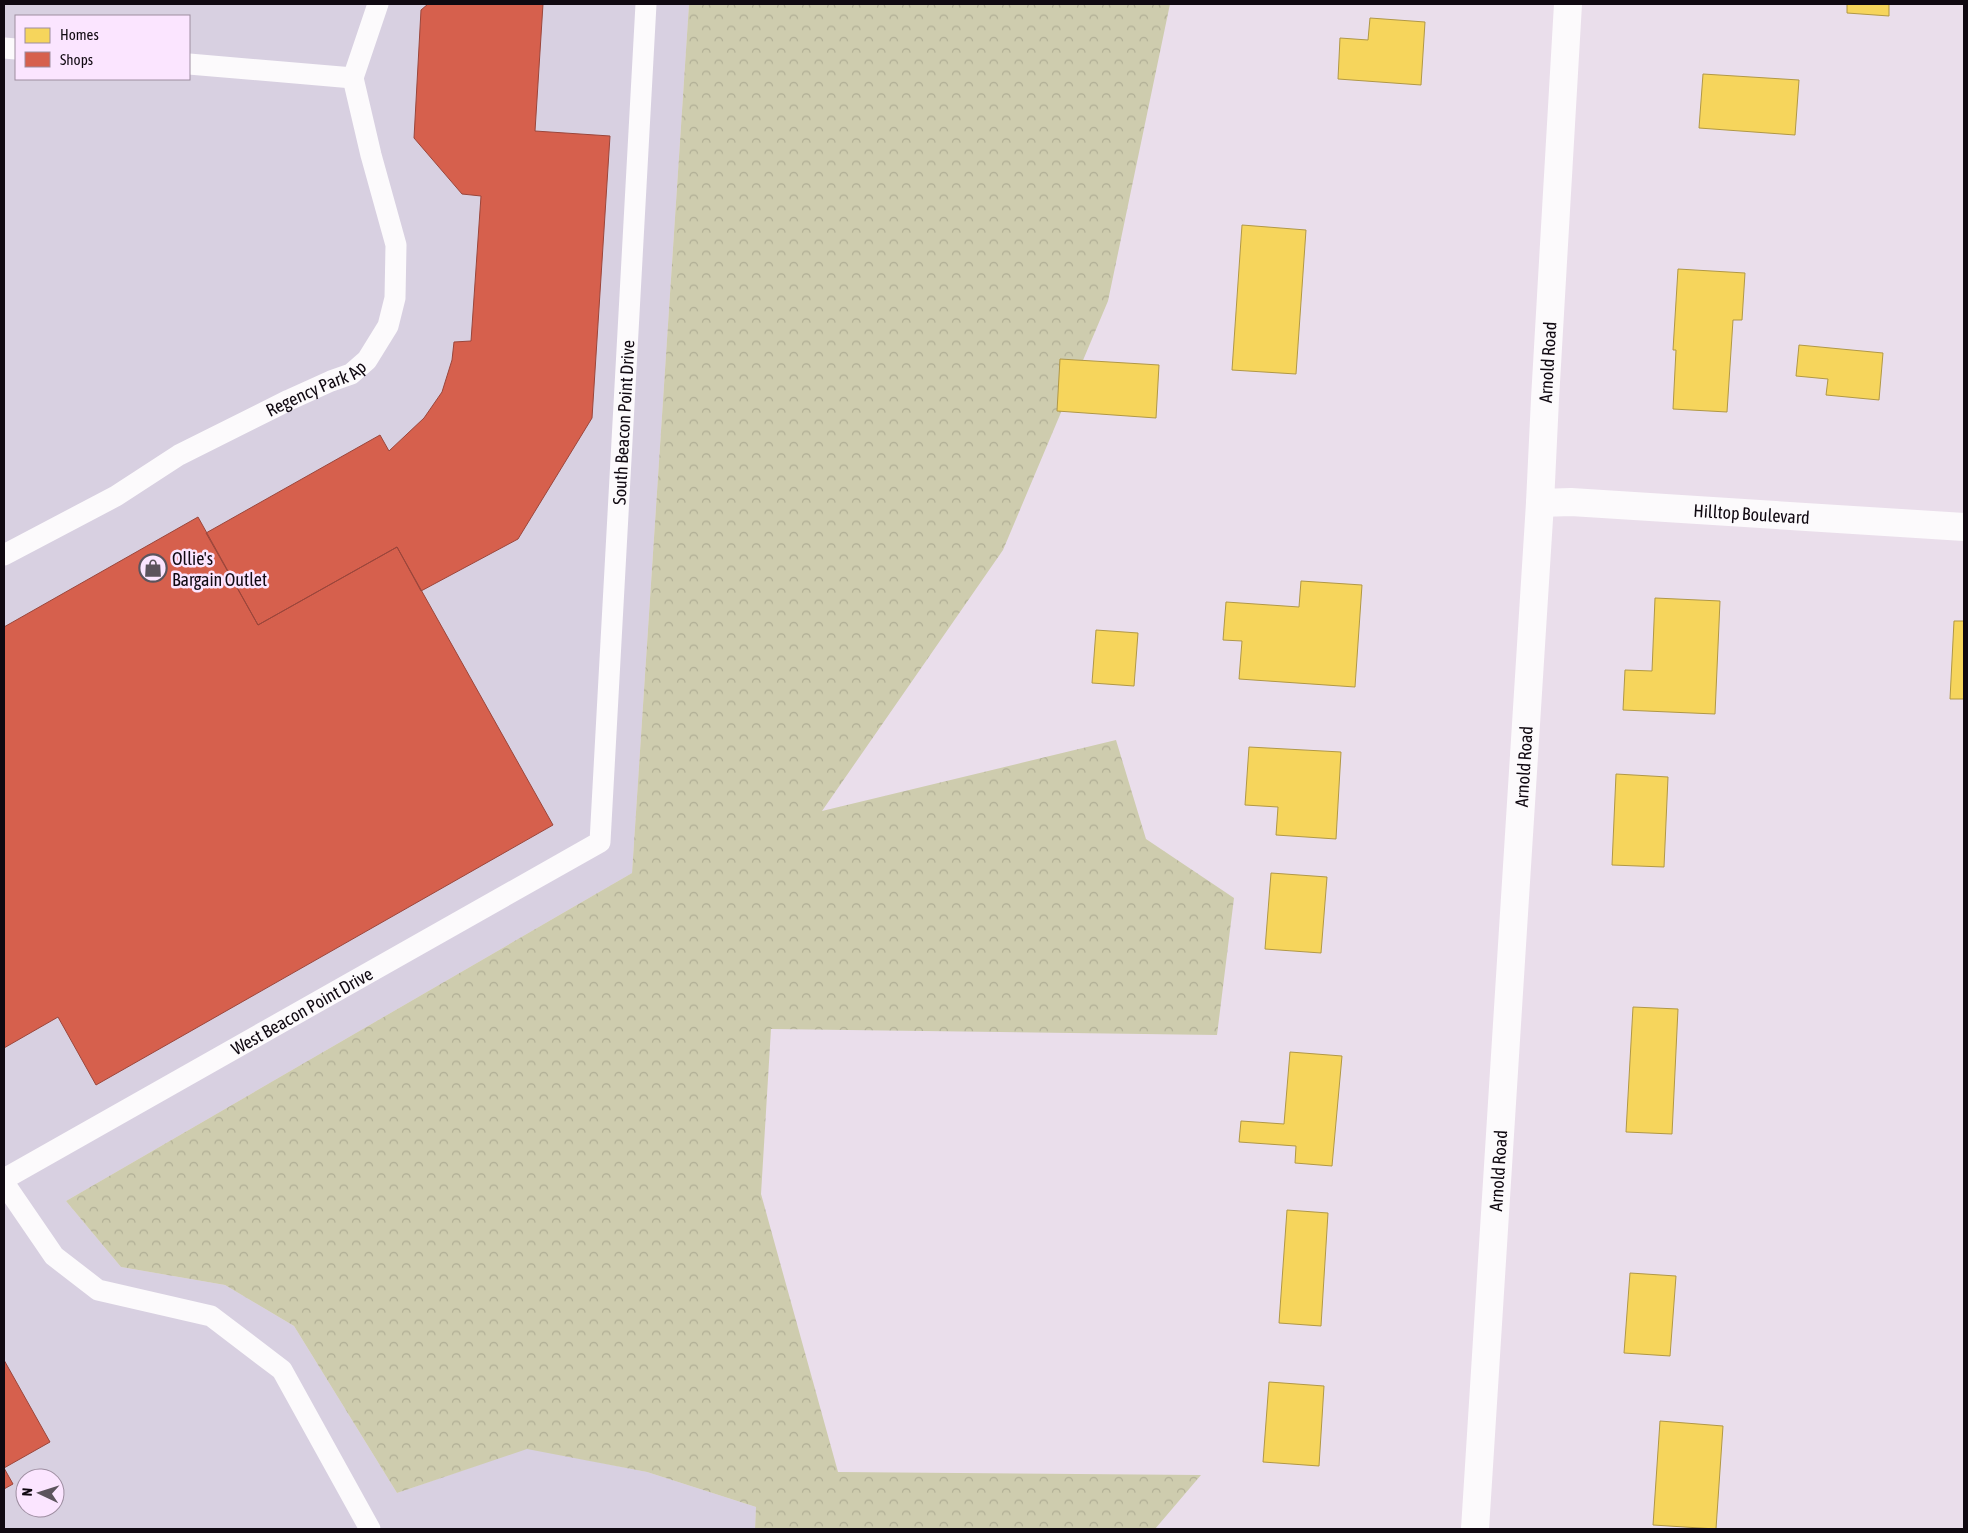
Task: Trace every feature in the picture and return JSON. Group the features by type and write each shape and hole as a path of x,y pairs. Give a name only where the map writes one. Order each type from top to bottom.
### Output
{"street":[{"name":"Arnold Road","path":"1475,1529 1540,503 1568,4"},
{"name":"Hilltop Boulevard","path":"1540,503 1571,502 1964,527"}],"lane":[{"path":"190,64 353,78 378,4"},
{"name":"South Beacon Point Drive","path":"600,842 646,4"},
{"name":"Regency Park Ap","path":"4,555 116,496 179,455 288,400 351,374 367,360 388,326 395,298 396,245 371,155 353,78"},
{"name":"West Beacon Point Drive","path":"4,1181 600,842"},
{"path":"4,1181 54,1256 98,1290 211,1316 282,1370 370,1529"}],"shaded area":[{"path":"4,4 689,4 632,873 66,1201 121,1267 225,1285 294,1326 397,1493 527,1448 647,1472 756,1507 755,1529 4,1529"}],"green space":[{"path":"689,4 1170,4 1108,301 1003,550 822,811 1116,740 1146,839 1234,898 1217,1035 771,1029 761,1194 838,1472 1201,1475 1155,1529 755,1529 756,1507 647,1472 527,1449 397,1493 294,1326 225,1285 121,1267 66,1201 632,873"}],"building: Homes":[{"path":"1847,4 1889,4 1889,16 1847,13"},
{"path":"1370,18 1425,22 1421,85 1338,79 1340,38 1368,40"},
{"path":"1703,74 1799,80 1795,135 1699,128"},
{"path":"1242,225 1306,230 1296,374 1232,370"},
{"path":"1678,269 1745,273 1742,320 1733,320 1727,412 1673,409 1676,350 1673,350"},
{"path":"1799,345 1883,353 1879,400 1826,395 1828,379 1796,376"},
{"path":"1060,359 1159,365 1156,418 1057,411"},
{"path":"1301,581 1362,585 1355,687 1239,679 1242,641 1223,640 1226,602 1299,607"},
{"path":"1655,598 1720,601 1715,714 1623,710 1625,670 1652,671"},
{"path":"1954,621 1964,621 1964,699 1950,699"},
{"path":"1096,630 1138,633 1134,686 1092,683"},
{"path":"1249,747 1341,752 1336,839 1276,835 1278,807 1245,805"},
{"path":"1616,774 1668,777 1664,867 1612,865"},
{"path":"1271,873 1327,877 1321,953 1265,949"},
{"path":"1633,1007 1678,1009 1672,1134 1626,1132"},
{"path":"1290,1052 1342,1056 1332,1166 1295,1163 1296,1146 1239,1142 1241,1121 1284,1124"},
{"path":"1287,1210 1328,1213 1321,1326 1279,1323"},
{"path":"1630,1273 1676,1276 1670,1356 1624,1353"},
{"path":"1269,1382 1324,1386 1319,1466 1263,1462"},
{"path":"1660,1421 1723,1426 1716,1529 1653,1525"}],"building: Shops":[{"path":"428,4 543,4 535,131 610,136 592,418 518,539 421,591 397,547 258,625 206,533 380,435 389,451 424,418 442,392 452,360 454,342 471,341 481,196 462,194 414,138 421,10"},
{"path":"198,517 258,625 397,547 553,825 96,1085 58,1017 4,1048 4,627"},
{"path":"4,1360 50,1442 4,1468"},
{"path":"4,1468 13,1484 4,1489"}],"place":[{"name":"Ollie's Bargain Outlet","path":"153,568"}]}
